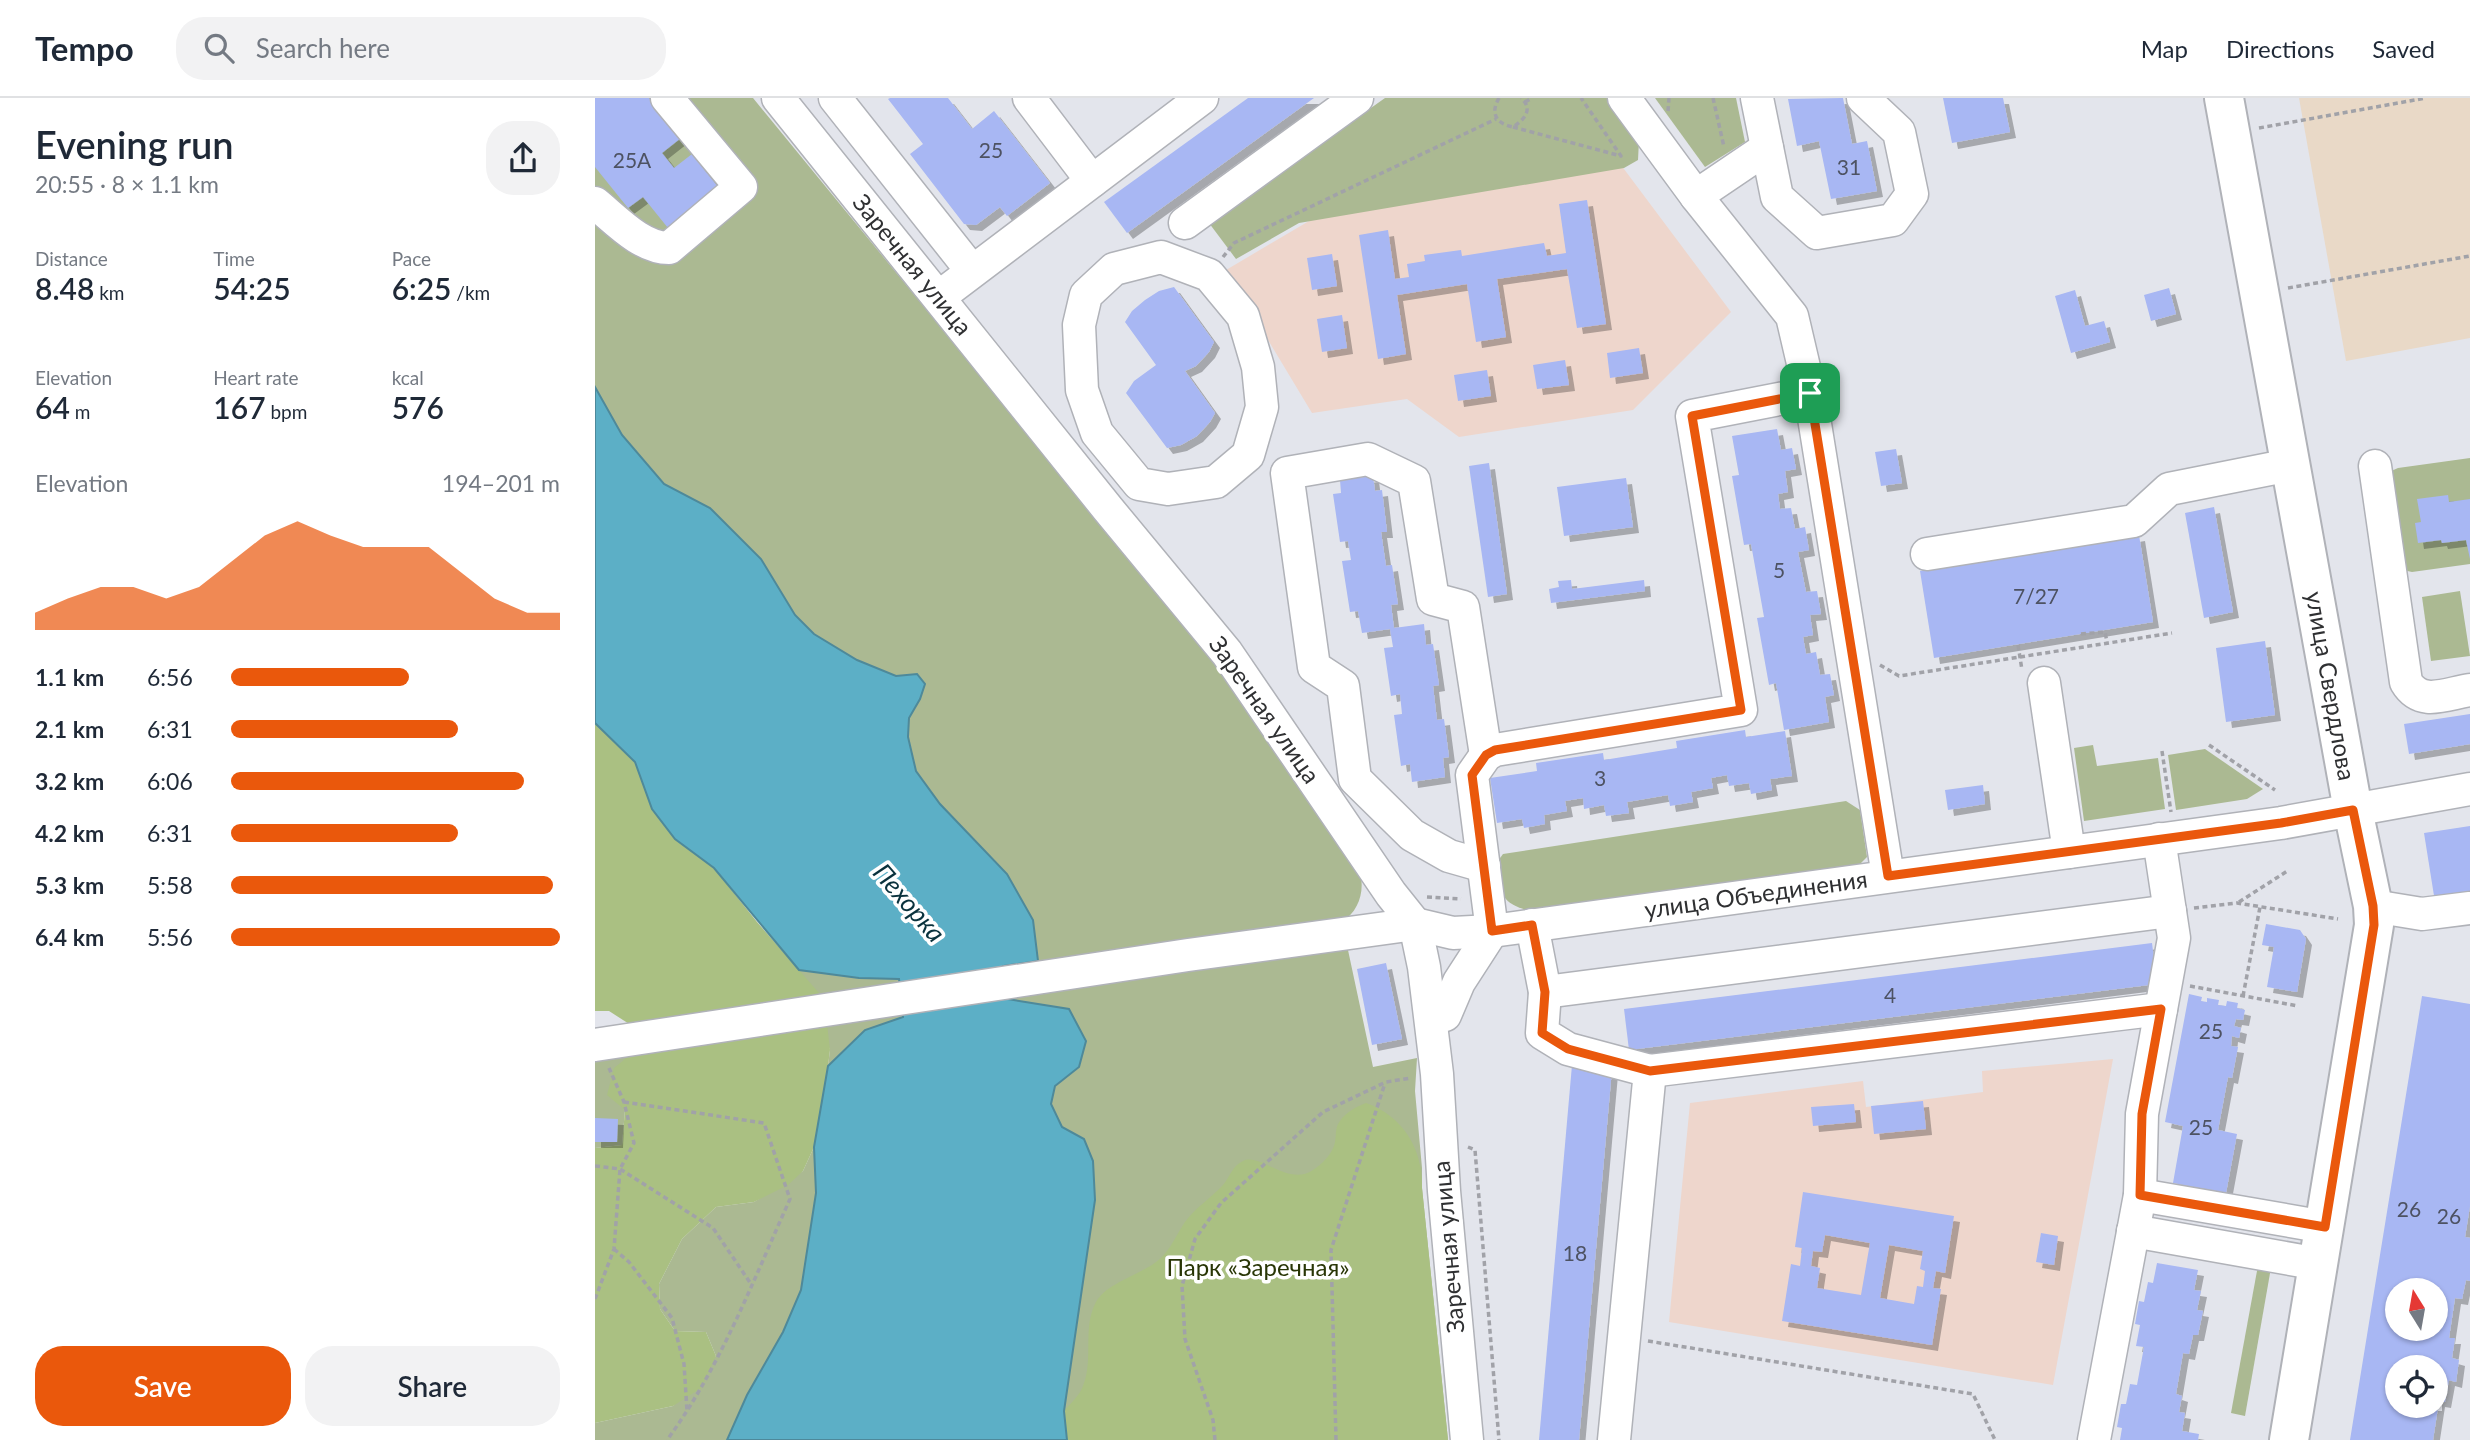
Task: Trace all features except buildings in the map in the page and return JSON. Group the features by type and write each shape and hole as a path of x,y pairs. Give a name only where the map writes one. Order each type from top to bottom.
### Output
{"main road":[{"name":"улица Свердлова","path":"2224,98 2353,810 2373,906 2374,925 2288,1440"}],"street":[{"path":"595,203 647,243 659,248 669,248 741,187 667,98"},
{"name":"Заречная улица","path":"778,98 1227,653 1391,894 1418,910 1437,1074 1467,1440"},
{"path":"835,98 972,271"},
{"path":"1029,98 1092,181"},
{"path":"939,297 1202,98"},
{"path":"1185,223 1357,98"},
{"path":"1624,98 1696,196 1792,316 1810,393 1888,876"},
{"path":"1757,98 1777,197 1817,233 1893,220 1912,194 1899,132 1863,98"},
{"path":"1696,196 1767,148"},
{"path":"1161,257 1209,275 1243,316 1258,367 1262,407 1248,455 1216,482 1168,489 1139,484 1097,433 1082,390 1079,325 1086,295 1114,270 1161,257"},
{"path":"1445,1015 1491,916 1472,775 1486,755 1495,750 1741,710 1692,416 1810,393"},
{"path":"1484,866 1449,856 1412,835 1355,779 1343,686 1314,667 1287,473 1368,459 1414,481 1433,599 1463,607 1486,755"},
{"path":"1927,554 2134,521 2169,489 2290,465"},
{"path":"2375,466 2406,682 2413,693 2424,698 2470,691"},
{"path":"1108,509 1139,484"},
{"path":"2044,682 2069,852"},
{"name":"улица Объединения","path":"1418,910 1453,933 1491,916 1532,925 2069,852 2166,827 2281,823 2470,789"},
{"path":"2094,1440 2140,1195 2142,1114 2174,938 2166,827"},
{"path":"2373,906 2423,914 2470,908"},
{"path":"602,1056 639,1039 1188,955 1418,910"},
{"path":"1545,992 2170,911"},
{"path":"1532,925 1545,992 1542,1033 1568,1049 1650,1071 2163,995"},
{"path":"1614,1440 1650,1071"},
{"path":"2140,1195 2325,1227"},
{"path":"2133,1231 2319,1264"}],"path":[{"path":"1498,98 1494,107 1496,118 1502,125 1621,156 1581,98"},
{"path":"1513,127 1524,121 1528,112 1523,100 1532,98"},
{"path":"1713,98 1724,149"},
{"path":"2259,128 2426,98"},
{"path":"1209,275 1234,243 1496,118"},
{"path":"2288,288 2470,256"},
{"path":"2081,634 2105,632 2107,642"},
{"path":"1851,649 1899,676 2172,632"},
{"path":"2018,645 2019,656"},
{"path":"2209,745 2275,790"},
{"path":"2162,751 2166,827"},
{"path":"2237,903 2288,870"},
{"path":"2170,911 2237,903 2338,919"},
{"path":"2243,996 2260,907"},
{"path":"1418,910 1491,916"},
{"path":"2163,995 2243,996 2298,1006"},
{"path":"595,1300 614,1249 620,1169 634,1143 624,1102 602,1056"},
{"path":"1215,1440 1213,1420 1185,1339 1182,1286 1195,1239 1221,1203 1323,1112 1386,1082 1401,1079"},
{"path":"1336,1440 1331,1250 1386,1082"},
{"path":"624,1102 764,1123 790,1199 738,1315 687,1413 667,1440"},
{"path":"1440,1135 1475,1150 1499,1440"},
{"path":"595,1166 620,1169 713,1228 751,1284"},
{"path":"614,1249 629,1262 672,1318 684,1364 687,1413"},
{"path":"1625,1337 1973,1394 1995,1440"}],"shaded area":[{"path":"2299,98 2470,98 2470,338 2346,361"},
{"path":"1618,161 1731,312 1633,410 1459,437 1407,399 1312,413 1226,270 1326,211"},
{"path":"2113,1059 2053,1385 1669,1322 1690,1103 1863,1081 1866,1107 1983,1092 1982,1071"}],"green space":[{"name":"Парк «Заречная»","path":"595,98 753,98 1212,658 1361,877 1358,902 1352,913 1342,922 1373,1067 1417,1058 1415,1091 1422,1188 1448,1440 1067,1440 1064,1411 1095,1200 1093,1161 1084,1139 1062,1127 1051,1104 1055,1086 1079,1067 1069,1009 1007,999 1003,966 940,804 916,771 908,737 909,718 920,699 917,674 896,676 857,660 814,634 795,615 761,559 710,508 664,484 622,435 595,387"},
{"path":"1385,98 1609,98 1639,140 1638,160 1624,168 1299,223 1236,259 1209,223"},
{"path":"1655,98 1736,98 1745,142 1705,167"},
{"path":"2470,458 2470,564 2412,572 2403,570 2389,472 2398,468"},
{"path":"2460,591 2470,656 2431,661 2422,597"},
{"path":"595,723 635,762 652,809 675,839 714,868 819,993 830,1050 814,1147 803,1171 788,1185 754,1202 716,1207 682,1239 659,1284 660,1309 675,1331 706,1332 716,1356 701,1388 673,1406 595,1423 595,1148 622,1145 625,1110 607,1095 614,1068 640,1047 637,1029 609,1011 595,1011"},
{"path":"2093,745 2097,766 2158,758 2165,809 2084,821 2074,748"},
{"path":"2205,749 2263,789 2247,799 2176,810 2168,755"},
{"path":"1846,801 1860,810 1867,857 1856,868 1541,914 1507,900 1497,878 1495,865 1503,854"},
{"path":"799,970 859,978 899,978 903,1017 865,1030 828,1066 830,1050"},
{"path":"640,1047 625,1110 622,1145 595,1148 595,1054"},
{"name":"Парк «Заречная»","path":"1366,1103 1390,1116 1400,1125 1419,1160 1448,1440 1067,1440 1064,1411 1083,1386 1088,1365 1090,1322 1101,1295 1161,1258 1189,1217 1223,1185 1239,1163 1258,1161 1294,1174 1313,1170 1332,1150 1342,1118"},
{"path":"814,1147 816,1193 801,1290 783,1332 747,1395 727,1440 595,1440 595,1423 673,1406 716,1356 706,1332 675,1331 660,1309 659,1284 682,1239 716,1207 754,1202 803,1171"},
{"path":"2259,1260 2272,1262 2245,1416 2231,1413"}],"water":[{"name":"Пехорка","path":"595,387 622,435 664,484 710,508 761,559 795,615 814,634 857,660 896,676 917,674 925,684 909,718 908,737 916,771 940,804 1007,874 1033,920 1038,961 1003,966 1007,999 1069,1009 1086,1041 1079,1067 1055,1086 1051,1104 1062,1127 1084,1139 1093,1161 1095,1200 1064,1411 1067,1440 727,1440 747,1395 783,1332 801,1290 816,1193 814,1147 828,1066 865,1030 903,1017 899,979 859,978 799,970 714,868 675,839 652,809 635,762 595,723"}],"route":[{"path":"1810,393 1888,876 2281,823 2353,810 2373,906 2374,925 2325,1227 2140,1195 2142,1114 2161,1009 1650,1071 1568,1049 1542,1033 1545,992 1532,925 1492,931 1472,775 1486,755 1495,750 1741,710 1692,416 1810,393"}]}
